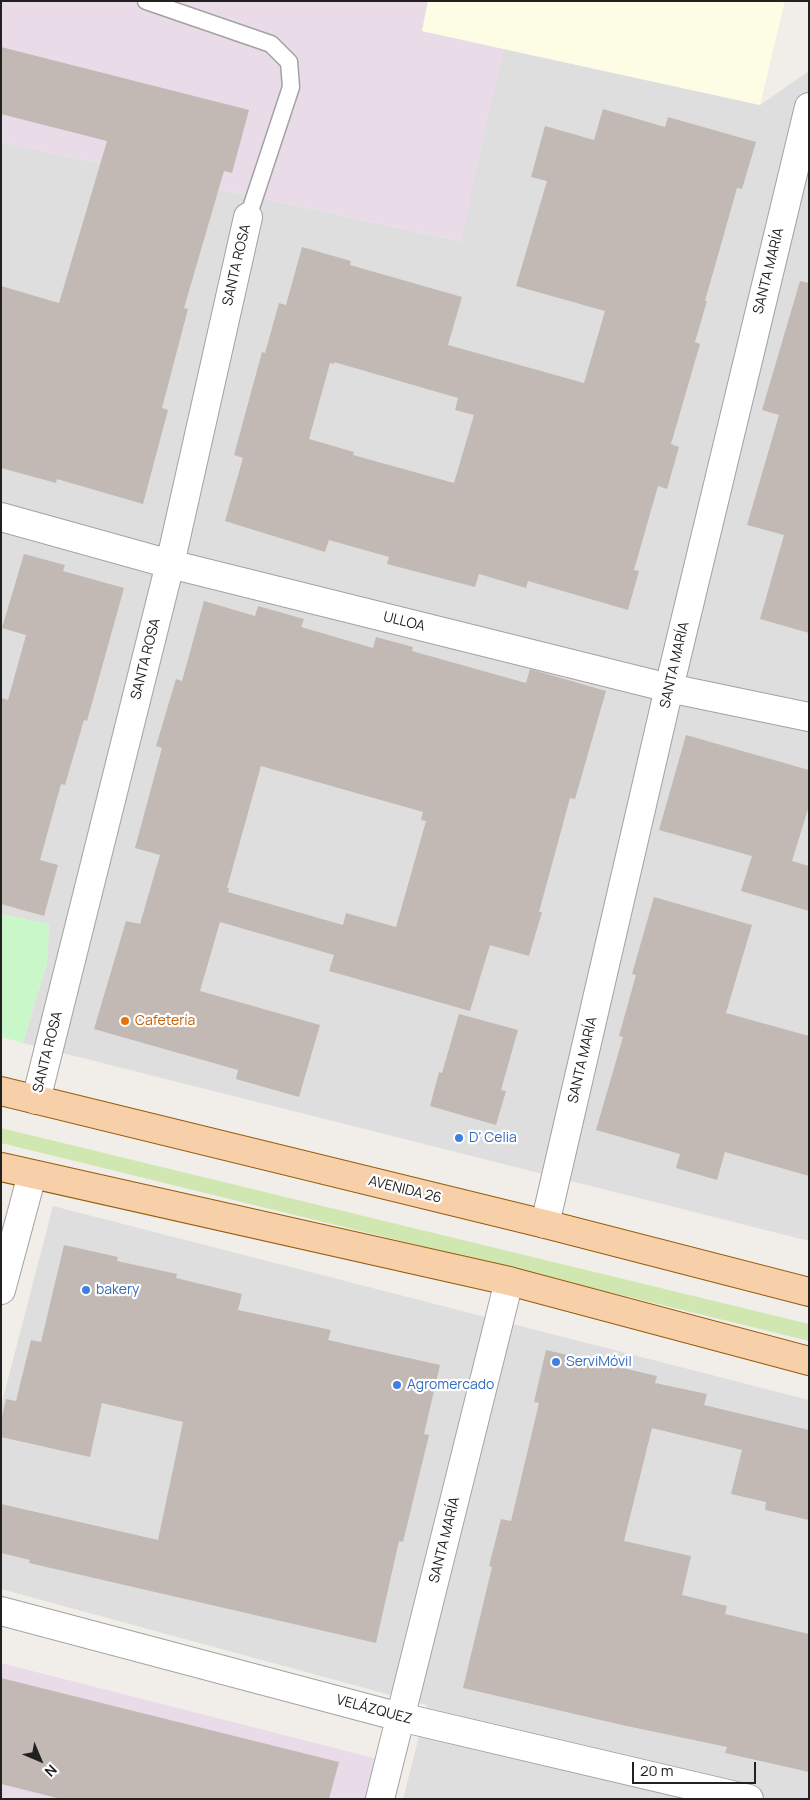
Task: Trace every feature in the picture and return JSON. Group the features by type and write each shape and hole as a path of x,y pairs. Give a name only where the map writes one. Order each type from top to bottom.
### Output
{"main road":[{"name":"AVENIDA 26","path":"1,1091 545,1224 809,1292"},
{"path":"1,1167 509,1281 809,1361"}],"street":[{"name":"SANTA MARÍA","path":"545,1224 669,688 803,157 809,107"},
{"name":"SANTA ROSA","path":"36,1100 170,564 248,217"},
{"name":"ULLOA","path":"1,517 170,564 669,688 809,717"},
{"path":"1,1290 32,1175"},
{"name":"SANTA MARÍA","path":"380,1799 509,1281"},
{"name":"VELÁZQUEZ","path":"1,1611 400,1717 749,1799"}],"lane":[{"path":"146,1 271,44 289,62 291,87 248,217"}],"shaded area":[{"path":"1,1 428,1 422,31 503,49 461,241 1,142"},
{"path":"428,1 785,1 760,105 422,31"},
{"path":"503,49 760,105 809,71 809,1241 23,1043 47,962 49,925 1,914 1,142 460,241"},
{"path":"53,1206 809,1400 809,1799 403,1799 427,1705 1,1589 1,1406"},
{"path":"1,1663 378,1759 367,1799 1,1799"}],"green space":[{"path":"1,914 49,924 47,962 23,1043 1,1037"},
{"path":"1,1128 809,1324 809,1341 1,1143"}],"building":[{"path":"1,47 249,110 232,173 224,171 184,308 188,309 162,408 168,410 143,504 57,479 56,483 1,468 1,286 59,303 107,141 1,114"},
{"path":"603,109 665,127 668,117 756,142 742,189 737,188 705,301 707,301 695,342 700,344 671,444 679,447 667,489 658,486 634,570 639,571 628,610 528,581 526,588 479,574 475,587 387,564 389,557 329,540 325,552 225,521 243,458 234,455 262,352 265,353 279,303 286,305 302,247 351,261 350,265 462,297 448,345 584,383 605,311 516,286 547,181 531,177 545,126 594,140","holes":["334,362 458,398 455,410 474,415 454,483 353,455 354,452 309,439 330,363 334,364"]},
{"path":"800,281 809,283 809,633 760,619 784,535 747,525 779,415 762,410"},
{"path":"24,554 65,565 63,571 124,588 87,721 84,720 65,785 61,784 40,860 58,865 44,916 1,904 1,698 8,700 26,635 2,628"},
{"path":"204,601 255,616 258,606 304,619 301,627 373,648 376,637 413,647 412,651 526,683 530,669 606,691 575,799 570,798 539,912 542,912 529,956 490,945 470,1011 329,971 334,955 220,922 200,991 320,1025 299,1097 236,1079 238,1070 94,1029 126,921 140,924 160,855 135,848 162,748 156,746 176,679 182,681","holes":["261,766 423,812 421,820 426,821 396,927 346,913 343,925 228,892 229,888 227,888"]},
{"path":"686,735 809,770 809,806 792,861 809,866 809,911 741,891 752,856 659,830"},
{"path":"654,897 752,925 726,1013 809,1036 809,1176 725,1152 717,1180 676,1168 680,1154 596,1130 623,1037 619,1036 636,975 632,974"},
{"path":"459,1014 518,1030 501,1090 506,1091 496,1125 430,1106 439,1072 442,1073"},
{"path":"64,1245 118,1257 117,1261 177,1274 176,1278 242,1294 238,1310 331,1330 328,1340 440,1365 424,1434 429,1435 403,1542 399,1541 376,1643 29,1563 30,1560 1,1553 1,1504 158,1540 183,1422 102,1403 90,1457 1,1437 1,1421 6,1399 16,1401 31,1340 41,1342"},
{"path":"546,1350 657,1376 655,1383 707,1394 704,1405 809,1430 809,1520 765,1510 766,1502 731,1494 742,1450 652,1428 624,1541 691,1556 682,1595 727,1606 725,1614 809,1634 809,1772 725,1753 727,1747 463,1688 492,1567 489,1566 501,1519 511,1521 539,1403 534,1402"},
{"path":"1,1678 339,1762 329,1799 61,1799 1,1784"}],"place":[{"name":"Cafetería","path":"125,1021"},
{"name":"D' Celia","path":"459,1138"},
{"name":"bakery","path":"86,1290"},
{"name":"ServiMóvil","path":"556,1362"},
{"name":"Agromercado","path":"397,1385"}]}
